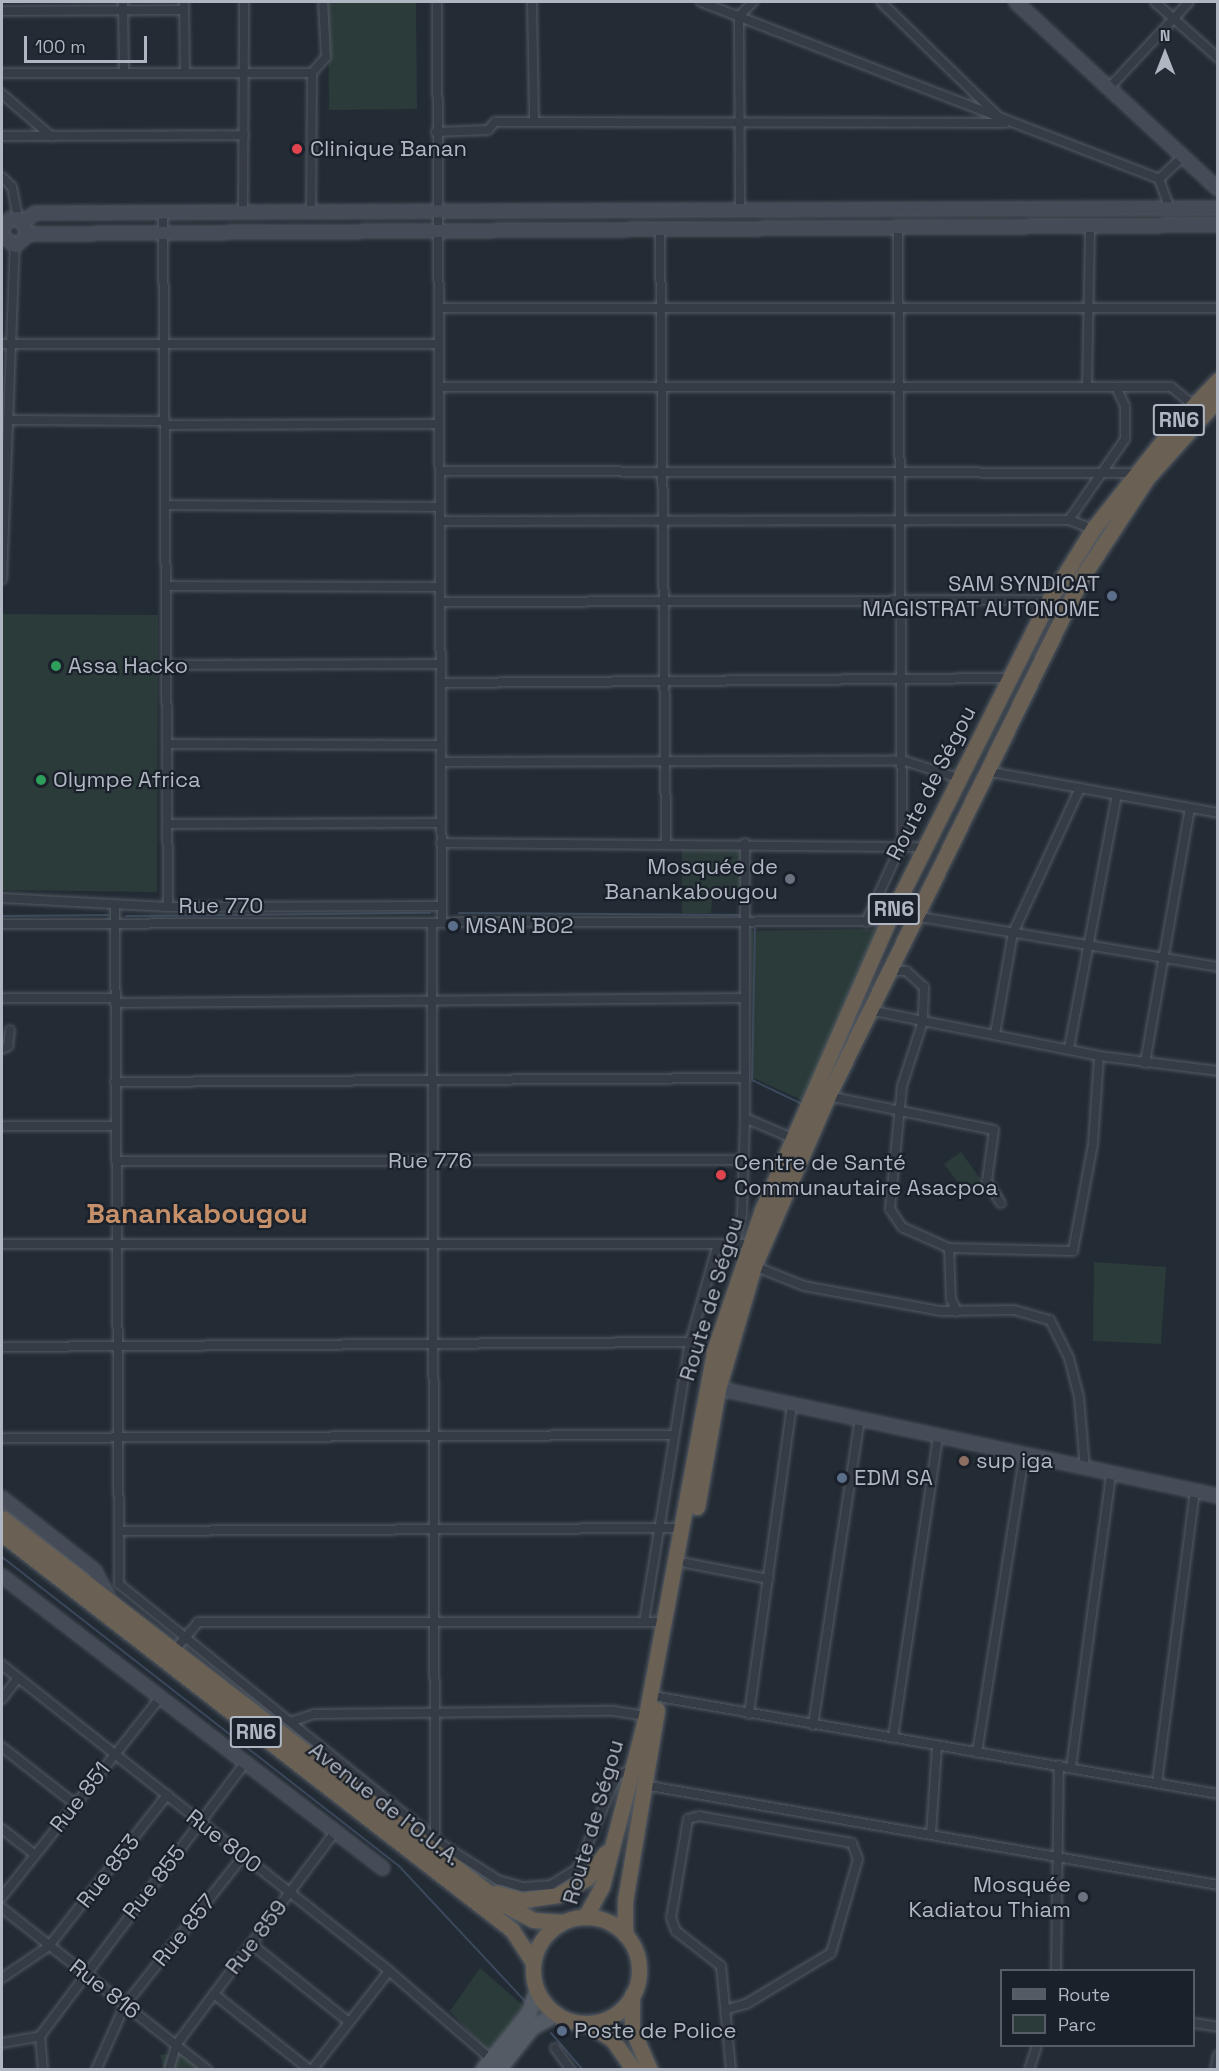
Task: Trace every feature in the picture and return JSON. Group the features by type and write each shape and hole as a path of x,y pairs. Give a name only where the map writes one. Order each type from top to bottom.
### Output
{"highway":[{"name":"Route de Ségou","path":"626,1935 607,1922 585,1917 602,1886 646,1716 663,1622 743,1244 891,915 1049,600 1093,529 1193,405 1218,381"},
{"name":"Route de Ségou","path":"626,1935 625,1900 659,1697 686,1563 712,1388 754,1266 828,1096 914,916 985,771 1104,541 1147,478 1218,399"},
{"name":"Avenue de l'O.U.A.","path":"2,1518 174,1651 428,1840 476,1884 526,1917 563,1922"},
{"name":"Avenue de l'O.U.A.","path":"2,1534 512,1930 533,1962"},
{"name":"RN6","path":"476,1884 497,1894 543,1899 575,1887 597,1867 618,1825"},
{"path":"585,1917 563,1922 540,1943 533,1962 537,1990 557,2014 586,2023 612,2039 634,2070"},
{"path":"626,1935 638,1964 632,1995 632,2029 650,2070"},
{"path":"586,2023 613,2015 632,1995"}],"main road":[{"path":"1016,2 1183,157 1215,182"},
{"path":"5,236 21,220 35,213 1218,208"},
{"path":"21,220 29,234"},
{"path":"5,236 1218,225"},
{"path":"712,1388 1218,1496"},
{"path":"2,1498 68,1548 106,1586 111,1602"},
{"path":"2,1576 383,1868"},
{"path":"491,2066 529,2013 537,1990"},
{"path":"491,2066 532,2028 557,2014"}],"street":[{"path":"243,212 244,2"},
{"path":"311,212 312,73 326,57 323,2"},
{"path":"437,2 442,923"},
{"path":"532,2 534,122"},
{"path":"701,2 1005,123 1160,179"},
{"path":"740,210 739,16 753,2"},
{"path":"880,2 1005,123"},
{"path":"1155,2 1218,58"},
{"path":"1109,88 1189,2"},
{"path":"123,6 124,73"},
{"path":"2,11 184,6 185,72"},
{"path":"2,73 312,73"},
{"path":"2,94 52,136"},
{"path":"436,132 534,122 738,125 1005,123"},
{"path":"2,136 244,135"},
{"path":"1160,179 1183,157"},
{"path":"2,177 12,187 21,220"},
{"path":"1160,179 1170,209"},
{"path":"163,213 168,907"},
{"path":"1087,387 1089,227"},
{"path":"866,922 903,843 898,228"},
{"path":"660,230 666,843"},
{"path":"2,579 6,425 13,344 5,236"},
{"path":"439,308 1218,308"},
{"path":"2,344 439,344"},
{"path":"439,387 1171,387 1193,405"},
{"path":"1069,520 1125,439 1125,406 1116,387"},
{"path":"6,425 439,424"},
{"path":"440,471 1137,473"},
{"path":"165,506 440,507"},
{"path":"440,521 1069,520 1093,529"},
{"path":"166,586 440,587"},
{"path":"440,602 1049,600"},
{"path":"166,665 440,664"},
{"path":"441,682 1010,678"},
{"path":"167,744 441,745"},
{"path":"441,762 902,760 958,778"},
{"path":"985,771 1218,813"},
{"path":"994,1034 1013,933 1080,788"},
{"path":"1069,1048 1118,795"},
{"path":"1145,1063 1190,808"},
{"path":"167,824 441,823"},
{"path":"441,843 903,843 924,847"},
{"path":"2,1244 743,1244 746,843"},
{"name":"Rue 770","path":"2,898 168,907 442,906"},
{"path":"90,1586 119,1584 115,904"},
{"path":"2,924 866,922 891,915 914,916 1218,968"},
{"path":"432,923 435,1713 428,1840 443,1845"},
{"path":"889,971 906,971 924,987 923,1021 899,1111 890,1209 902,1227 949,1248 1073,1251 1093,1144 1100,1056"},
{"path":"2,998 432,1001 746,999"},
{"path":"869,1010 1100,1056 1217,1071"},
{"path":"2,1050 10,1030"},
{"path":"115,1082 745,1078"},
{"path":"828,1096 994,1130 987,1181 1001,1203"},
{"path":"745,1118 792,1138"},
{"path":"2,1126 116,1126"},
{"name":"Rue 776","path":"116,1161 744,1160"},
{"path":"644,1622 690,1342 718,1244"},
{"path":"949,1248 951,1299 957,1312"},
{"path":"754,1266 804,1286 957,1312 1014,1310 1050,1320 1076,1387 1084,1468"},
{"path":"2,1347 690,1342"},
{"path":"749,1714 792,1404"},
{"path":"813,1725 860,1419"},
{"path":"2,1438 118,1434 674,1435"},
{"path":"893,1738 938,1437"},
{"path":"977,1753 1024,1456"},
{"path":"1071,1767 1111,1474"},
{"path":"1157,1783 1195,1492"},
{"path":"119,1532 658,1530 683,1528"},
{"path":"686,1563 768,1579"},
{"name":"Avenue de l'O.U.A.","path":"119,1584 290,1722 428,1840 443,1845 498,1880 523,1887 551,1886 585,1858 617,1775 632,1770"},
{"path":"174,1651 198,1622 663,1622"},
{"name":"Rue 800","path":"2,1665 389,1971 446,2020 491,2066"},
{"path":"2,1700 18,1678"},
{"path":"659,1697 1218,1794"},
{"name":"Rue 851","path":"2,1897 160,1698"},
{"path":"290,1722 314,1714 614,1711 646,1716"},
{"path":"931,1834 937,1746"},
{"path":"2,1747 75,1804"},
{"name":"Rue 855","path":"40,2036 84,1973 246,1762"},
{"path":"1056,1969 1060,1856 1059,1765"},
{"path":"644,1785 1218,1885"},
{"name":"Rue 853","path":"2,1978 49,1946 167,1796"},
{"path":"728,2009 756,1998 831,1953 858,1859 852,1842 699,1815 688,1819 671,1918 676,1931 721,1966 728,2009 731,2070"},
{"path":"2,1829 35,1855"},
{"name":"Rue 859","path":"176,2045 336,1830"},
{"name":"Rue 857","path":"96,2070 125,2005 243,1856"},
{"name":"Rue 816","path":"2,1908 208,2070"},
{"path":"251,1944 350,2022"},
{"path":"214,1994 311,2070 389,1971"},
{"path":"1195,2023 1218,2027"},
{"path":"2,2043 40,2036 43,2070"},
{"path":"169,2070 176,2045"},
{"path":"1029,2070 1037,2047"},
{"path":"555,2049 571,2070"},
{"path":"1215,2070 1218,2055"}],"green space":[{"path":"328,2 416,2 417,109 329,110"},
{"path":"2,614 158,615 157,892 2,890"},
{"path":"682,850 743,850 741,901 712,900 711,913 682,913"},
{"path":"878,929 804,1101 753,1078 750,931"},
{"path":"961,1152 984,1184 968,1196 944,1164"},
{"path":"1094,1262 1166,1267 1161,1344 1093,1341"},
{"path":"480,1968 528,2010 489,2054 450,2011"},
{"path":"183,2051 204,2069 164,2069 160,2055"}],"waterway":[{"path":"126,916 430,913"},
{"path":"459,913 740,915"},
{"path":"2,916 108,915"},
{"path":"755,929 752,1080 802,1104"},
{"path":"2,1557 399,1866 526,2002"},
{"path":"551,2033 583,2070"}],"place":[{"name":"Clinique Banan","path":"297,149"},
{"name":"SAM SYNDICAT MAGISTRAT AUTONOME","path":"1112,596"},
{"name":"Assa Hacko","path":"56,666"},
{"name":"Olympe Africa","path":"41,780"},
{"name":"Mosquée de Banankabougou","path":"790,879"},
{"name":"MSAN B02","path":"453,926"},
{"name":"Centre de Santé Communautaire Asacpoa","path":"721,1175"},
{"name":"sup iga","path":"964,1461"},
{"name":"EDM SA","path":"842,1478"},
{"name":"Mosquée Kadiatou Thiam","path":"1083,1897"},
{"name":"Poste de Police","path":"562,2031"}],"district":[{"name":"Banankabougou","path":"197,1213"}]}
